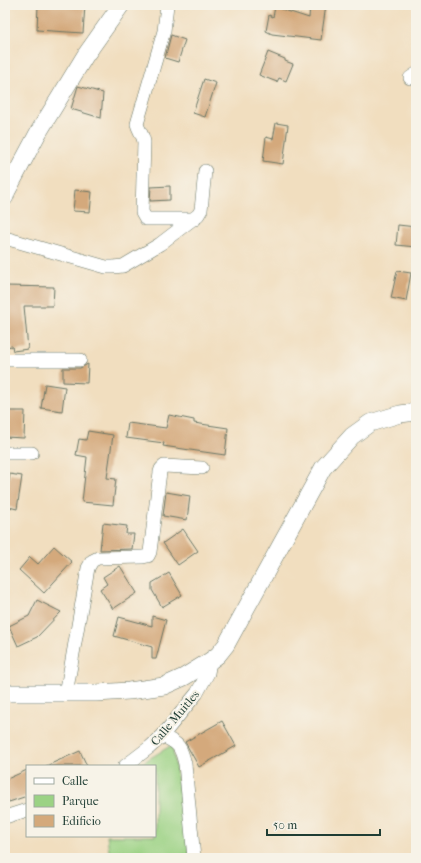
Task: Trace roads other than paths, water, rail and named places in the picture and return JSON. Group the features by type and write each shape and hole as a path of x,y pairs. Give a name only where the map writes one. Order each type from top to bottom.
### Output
{"street":[{"path":"6,193 38,133 73,75 121,5"},
{"path":"167,5 164,31 137,124 139,131 144,137 142,212 146,219 195,218"},
{"path":"5,238 106,267 124,266 160,244 195,218 201,210 205,170"},
{"path":"5,360 80,360"},
{"path":"5,693 66,694 122,691 164,686 184,677 210,661 218,655 226,645 323,468 352,436 370,423 400,414 416,412"},
{"path":"5,453 32,453"},
{"path":"66,694 88,568 92,561 98,558 143,558 148,556 150,552 161,468 164,466 202,468"},
{"name":"Calle Muitles","path":"126,765 150,748 162,736 197,693 207,677 210,661"},
{"path":"162,736 175,742 183,754 194,858"},
{"path":"5,817 26,810"}]}
